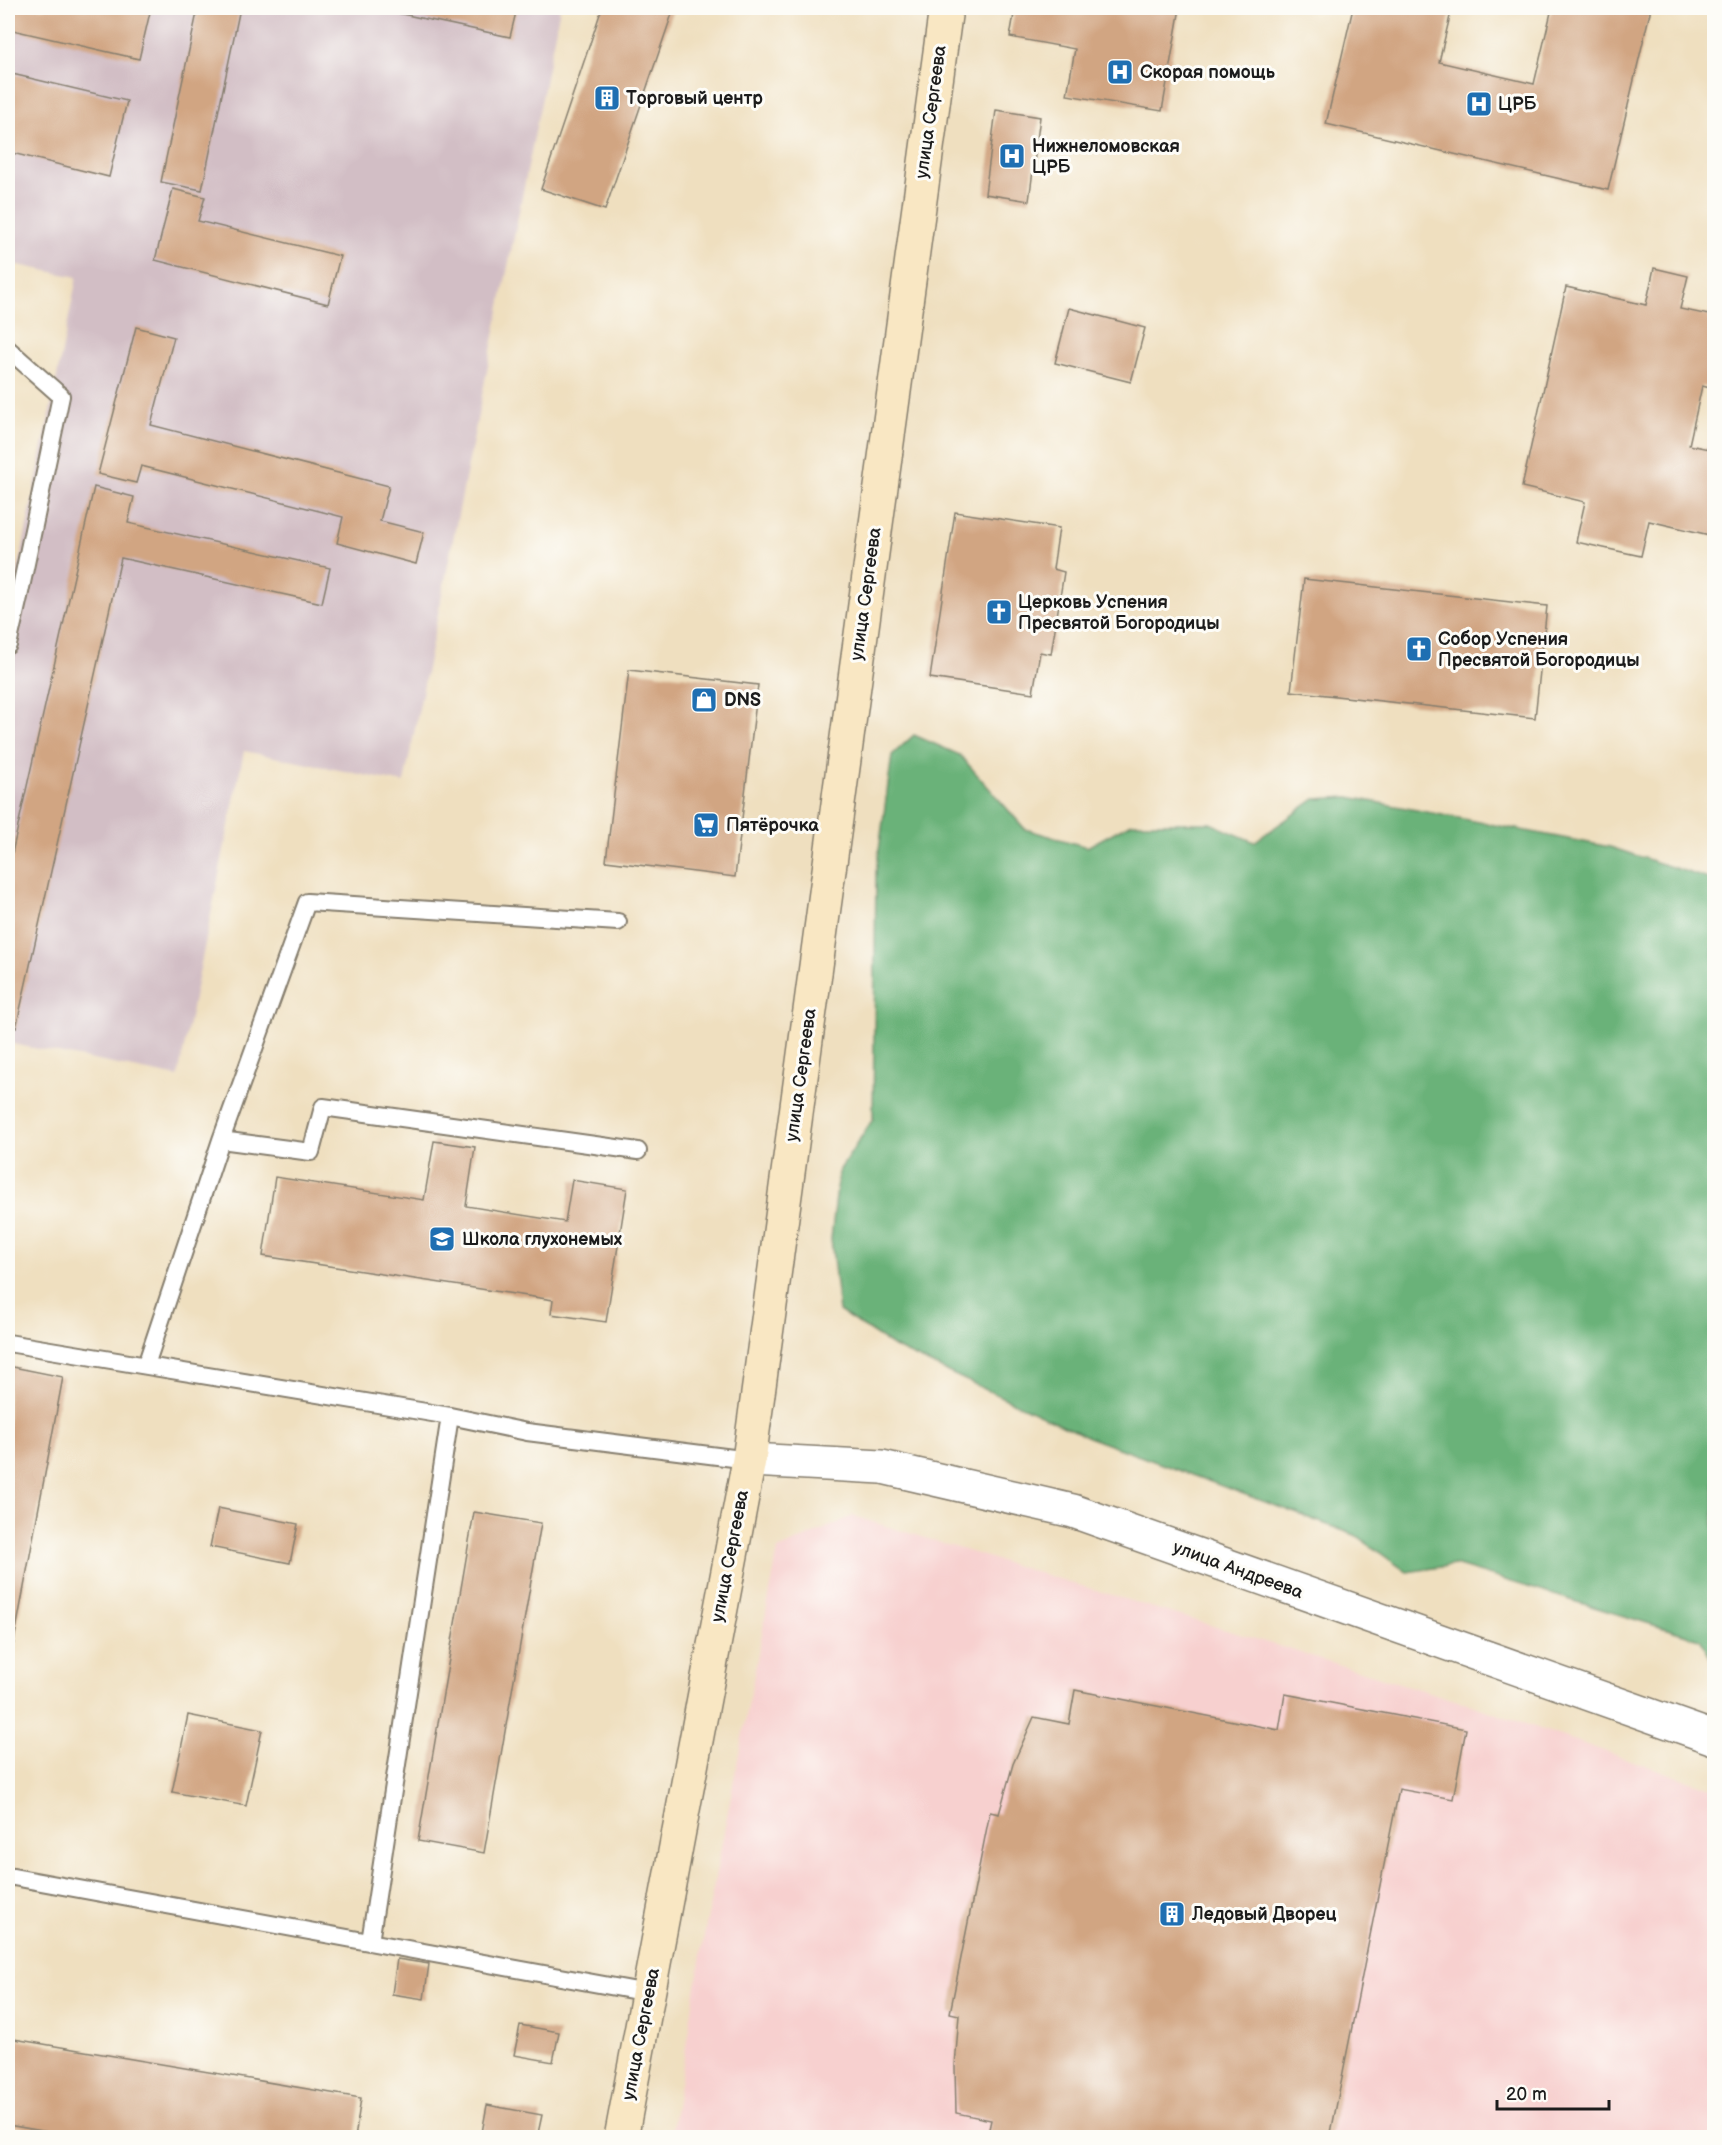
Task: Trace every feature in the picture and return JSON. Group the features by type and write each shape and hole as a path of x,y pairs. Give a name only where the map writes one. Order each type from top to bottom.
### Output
{"main road":[{"name":"улица Сергеева","path":"621,2138 749,1460 946,8"}],"street":[{"name":"улица Андреева","path":"749,1460 882,1467 1073,1511 1714,1738"}],"lane":[{"path":"8,350 61,396 13,599 8,645"},
{"path":"146,1365 221,1140 307,902 618,922"},
{"path":"221,1140 311,1152 323,1107 638,1151"},
{"path":"8,1343 450,1416 527,1432 749,1460"},
{"path":"370,1942 450,1416"},
{"path":"8,1876 648,1993"}],"shaded area":[{"path":"8,8 560,8 404,783 244,751 178,1077 8,1043 8,621 77,277 8,263"},
{"path":"853,1516 1471,1705 1714,1789 1714,2137 671,2138 704,1936 778,1550"}],"green space":[{"path":"914,735 960,755 1025,829 1087,847 1131,823 1210,823 1254,842 1315,799 1349,797 1610,847 1712,880 1714,884 1714,1664 1700,1639 1455,1565 1407,1572 1355,1535 1088,1437 894,1347 839,1311 831,1239 839,1171 873,1119 876,872 892,755"}],"building":[{"path":"8,8 151,8 139,59 8,29"},
{"path":"198,8 240,8 202,190 161,182"},
{"path":"374,8 517,8 510,37"},
{"name":"Торговый центр","path":"602,8 674,8 605,210 541,189"},
{"name":"Скорая помощь","path":"1015,8 1180,8 1162,111 1067,95 1075,49 1010,37"},
{"name":"ЦРБ","path":"1353,8 1452,8 1439,62 1534,84 1552,8 1651,8 1608,190 1326,124"},
{"path":"8,73 127,101 109,177 8,152"},
{"name":"Нижнеломовская ЦРБ","path":"996,110 1040,117 1029,201 985,194"},
{"path":"173,189 205,197 198,221 340,256 328,304 155,260"},
{"path":"1654,268 1688,276 1680,309 1714,316 1714,389 1702,386 1689,445 1714,450 1714,536 1649,521 1641,556 1576,542 1585,502 1522,487 1566,287 1646,305"},
{"path":"1069,308 1145,328 1131,382 1055,363"},
{"path":"136,327 174,337 151,425 389,486 380,521 424,532 416,564 337,543 343,517 141,466 136,483 98,474"},
{"path":"94,487 134,497 128,523 330,568 322,603 121,558 16,1028 8,1026 8,871"},
{"name":"Церковь Успения Пресвятой Богородицы","path":"955,512 1059,528 1053,569 1064,572 1051,654 1040,652 1033,693 930,678"},
{"name":"Собор Успения Пресвятой Богородицы","path":"1304,579 1547,606 1535,718 1291,691"},
{"path":"629,670 758,685 735,877 606,861"},
{"name":"Школа глухонемых","path":"434,1141 475,1147 466,1206 565,1222 572,1180 627,1189 606,1322 551,1314 553,1300 263,1256 275,1177 424,1200"},
{"path":"8,1366 63,1377 9,1668 8,1668"},
{"path":"218,1508 298,1524 290,1563 210,1547"},
{"path":"474,1512 541,1523 484,1853 418,1841"},
{"name":"Ледовый Дворец","path":"1075,1690 1279,1730 1285,1694 1466,1729 1453,1799 1399,1789 1330,2138 987,2138 991,2120 956,2113 955,2066 959,2015 950,2013 990,1812 999,1814 1013,1764 1034,1717 1069,1724"},
{"path":"188,1715 262,1730 246,1806 172,1792"},
{"path":"397,1959 429,1964 424,1999 392,1994"},
{"path":"520,2025 559,2032 553,2062 514,2055"},
{"path":"8,2038 361,2098 355,2138 83,2138 8,2125"},
{"path":"487,2105 542,2115 537,2138 481,2138"}],"place":[{"name":"Скорая помощь","path":"1120,72"},
{"name":"Торговый центр","path":"607,98"},
{"name":"ЦРБ","path":"1479,104"},
{"name":"Нижнеломовская ЦРБ","path":"1012,156"},
{"name":"Церковь Успения Пресвятой Богородицы","path":"999,612"},
{"name":"Собор Успения Пресвятой Богородицы","path":"1419,649"},
{"name":"DNS","path":"704,700"},
{"name":"Пятёрочка","path":"706,825"},
{"name":"Школа глухонемых","path":"442,1239"},
{"name":"Ледовый Дворец","path":"1172,1914"}]}
